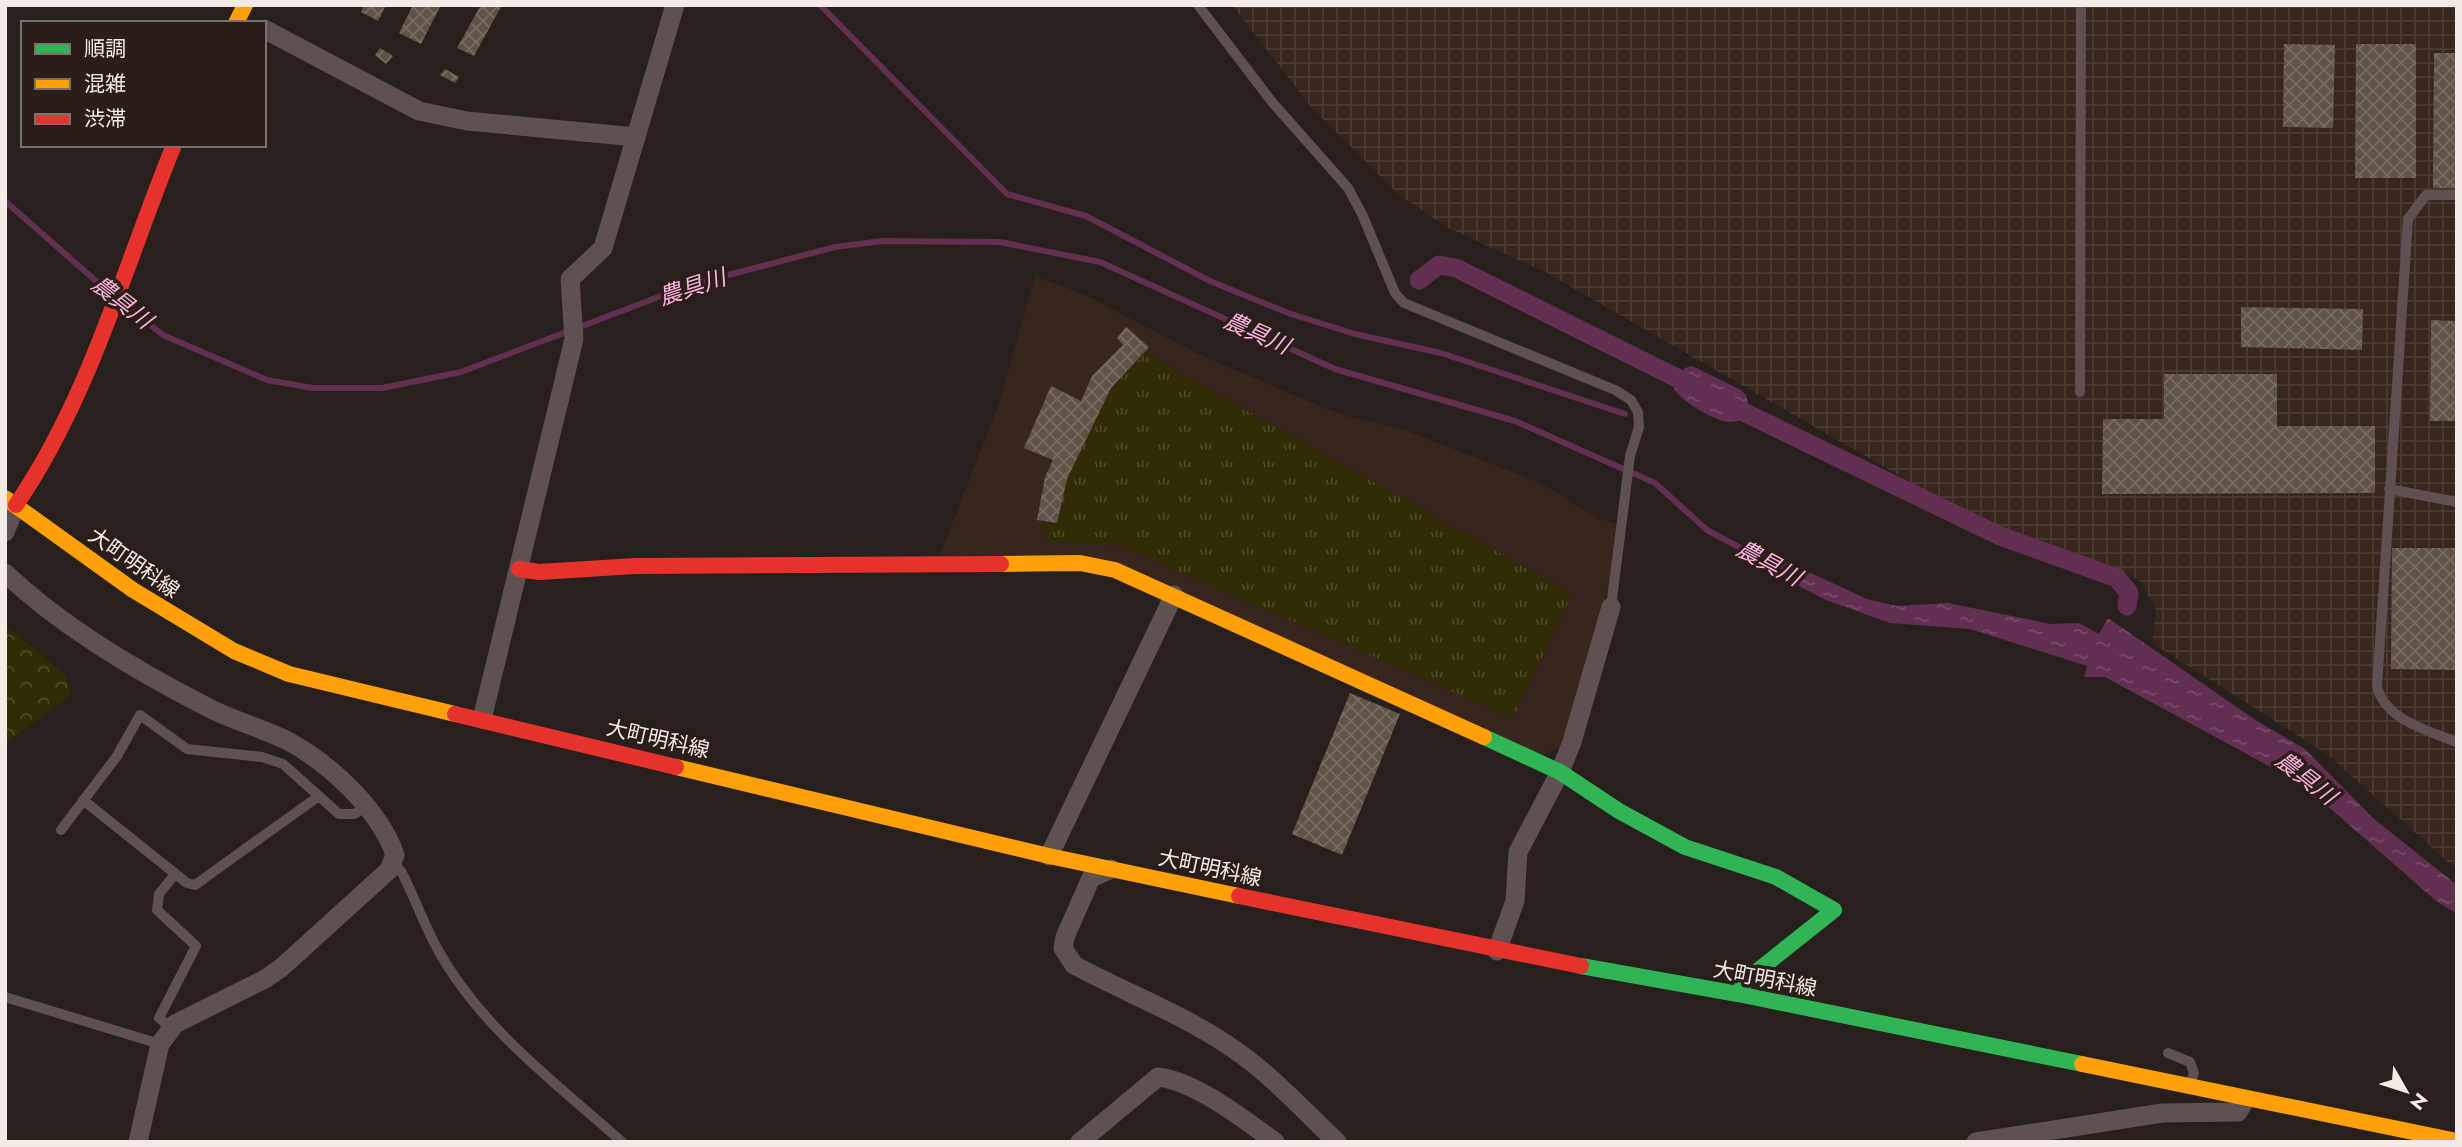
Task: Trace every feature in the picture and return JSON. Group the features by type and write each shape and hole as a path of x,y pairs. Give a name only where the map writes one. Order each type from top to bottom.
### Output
{"main road":[{"path":"10,501 54,446 107,322 173,147"},
{"name":"大町明科線","path":"10,501 153,604 221,644 273,668 1049,856 1497,951 1738,995 2457,1141"},
{"path":"519,569 539,572 635,566 1080,564 1115,570 1560,772 1619,811 1685,847 1776,877 1834,909 1746,980 1738,995"}],"street":[{"path":"482,719 574,339 570,287 573,274 603,248 675,5"},
{"path":"266,30 419,111 467,121 636,137"},
{"path":"5,533 10,501"},
{"path":"5,573 39,606 125,660 209,708 286,741 309,754 367,806 395,855 393,862 380,878 281,968 166,1036 138,1142"},
{"path":"1049,856 1174,595"},
{"path":"1497,951 1515,901 1518,852 1560,772 1590,683 1611,607"},
{"path":"1111,869 1091,878 1065,937 1063,948 1067,957 1074,965 1180,1017 1231,1047 1257,1066 1337,1142"},
{"path":"1080,1142 1158,1077 1172,1079 1241,1117 1275,1142"},
{"path":"1976,1142 2162,1113 2238,1112 2246,1099"}],"lane":[{"path":"1198,5 1272,102 1348,188 1362,214 1390,283 1404,303 1615,390 1631,400 1638,412 1639,426 1630,456 1611,607"},
{"path":"2080,392 2081,5"},
{"path":"2456,742 2397,716 2381,702 2379,694 2389,489 2408,219 2426,195 2457,195"},
{"path":"2389,489 2457,502"},
{"path":"61,830 117,756 140,715 187,748 262,757 284,764 339,814 354,814 367,806"},
{"path":"83,800 175,874 195,885 319,796"},
{"path":"393,862 402,873 438,951 480,1009 506,1038 622,1142"},
{"path":"166,1036 159,1018 196,946 157,910 159,894 175,874"},
{"path":"5,997 166,1036"},
{"path":"2168,1053 2190,1062 2194,1073 2189,1087"}],"shaded area":[{"path":"1232,5 2457,5 2457,870 2328,755 2152,643 2156,610 2141,582 2129,574 1987,526 1547,273 1448,228 1398,194 1311,107"},
{"path":"1035,276 1088,296 1196,353 1317,405 1346,416 1405,430 1543,484 1598,519 1616,523 1609,583 1601,619 1561,747 1539,756 1139,572 940,555 999,403"}],"green space":[{"path":"1145,353 1572,594 1513,718 1119,545 1049,541 1041,521 1057,523 1067,479 1111,388"},
{"path":"5,625 66,675 71,695 5,744"}],"water":[{"path":"1692,366 1741,390 1746,395 1752,416 1727,422 1703,412 1683,399 1674,389 1685,368"},
{"path":"1739,547 1783,560 1867,599 1897,606 1948,603 2051,624 2079,623 2099,634 2108,618 2257,721 2305,749 2374,819 2457,885 2457,914 2435,900 2331,809 2280,772 2105,677 2084,677 2087,666 1970,629 1890,623 1826,600 1762,567"}],"building":[{"path":"364,5 386,5 378,21 361,12"},
{"path":"413,5 441,5 421,44 399,33"},
{"path":"481,5 502,5 474,56 457,48"},
{"path":"2284,44 2335,45 2333,128 2283,127"},
{"path":"2356,44 2416,44 2416,178 2355,178"},
{"path":"380,48 393,56 386,64 375,55"},
{"path":"2434,53 2457,53 2457,188 2433,188"},
{"path":"445,69 459,77 455,83 440,75"},
{"path":"2241,307 2363,309 2362,350 2241,347"},
{"path":"2431,320 2457,321 2457,421 2430,421"},
{"path":"1126,327 1149,347 1111,388 1067,479 1057,523 1037,520 1045,477 1053,460 1024,448 1051,386 1081,401 1092,376 1123,345 1117,338"},
{"path":"2164,374 2277,374 2277,426 2375,426 2375,493 2102,494 2103,419 2164,419"},
{"path":"2392,548 2457,548 2457,670 2391,669"},
{"path":"1350,693 1400,714 1342,855 1292,834"}],"waterway":[{"path":"820,5 1007,194 1086,216 1210,281 1288,313 1355,334 1441,353 1625,414"},
{"name":"農具川","path":"5,201 112,295"},
{"name":"農具川","path":"123,303 163,335 267,380 313,388 382,388 461,372 690,285 835,247 882,241 1000,242 1100,262 1335,369 1515,421 1655,483 1707,530 1746,551"},
{"path":"1419,280 1439,265 1456,268 1703,391"},
{"path":"1729,405 2000,536 2117,578 2129,593 2127,606"}],"traffic: fast":[{"path":"1484,737 1560,772 1619,811 1685,847 1776,877 1834,910 1746,980 1738,994"},
{"path":"1581,966 1738,994 2082,1064"}],"traffic: slow":[{"path":"237,21 245,5"},
{"path":"5,498 133,590 234,651 289,674 455,714"},
{"path":"1001,564 1080,563 1115,570 1484,737"},
{"path":"676,767 1049,856 1239,896"},
{"path":"2082,1064 2457,1141"}],"traffic: jam":[{"path":"16,505 42,463 86,375 173,147"},
{"path":"519,569 539,572 635,566 1001,564"},
{"path":"455,714 676,767"},
{"path":"1239,896 1581,966"}]}
